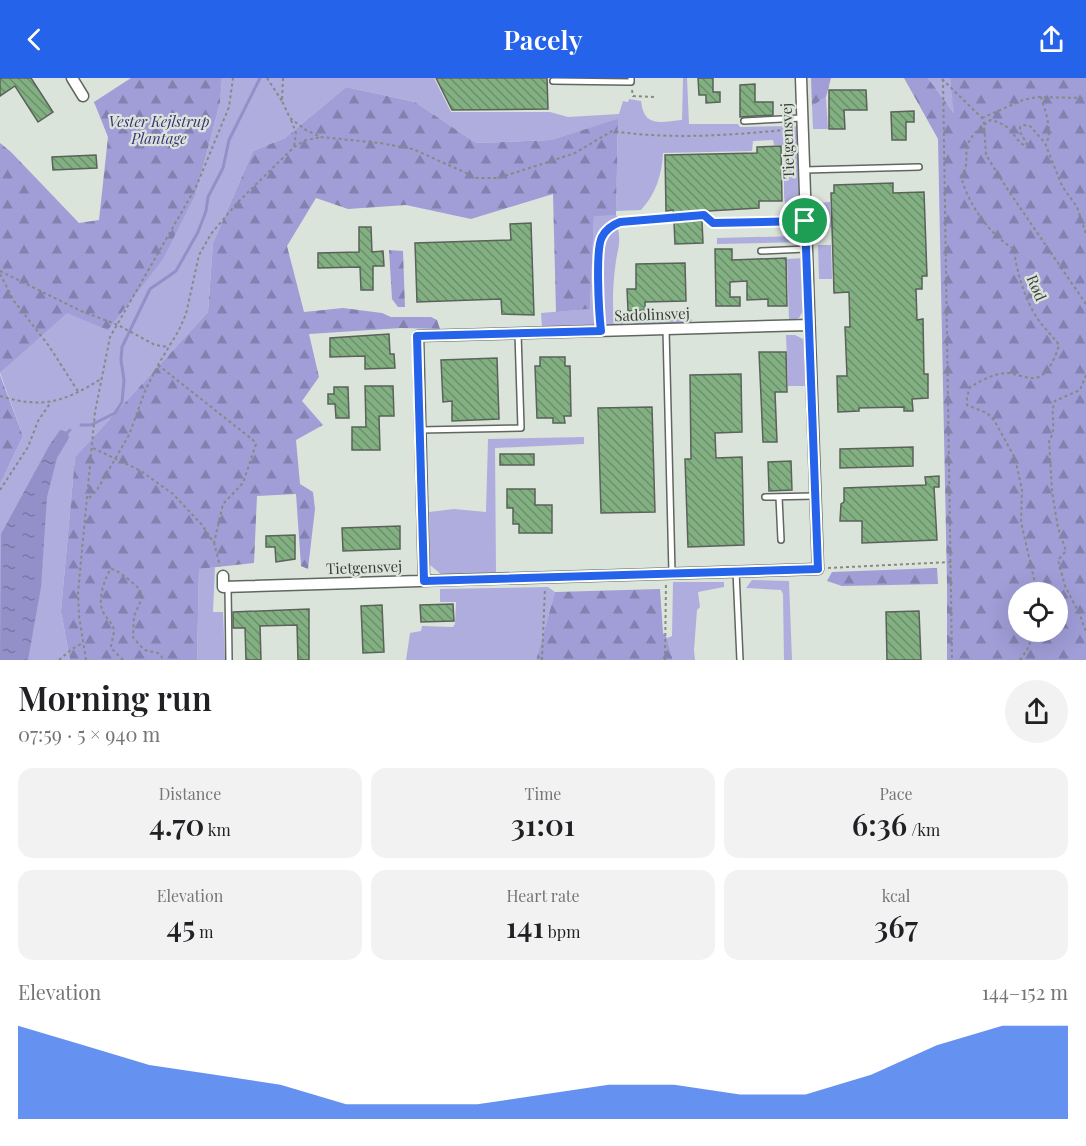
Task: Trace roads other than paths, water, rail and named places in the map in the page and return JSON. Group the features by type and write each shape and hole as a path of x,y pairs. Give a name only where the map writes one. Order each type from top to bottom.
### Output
{"street":[{"path":"72,78 83,96"},
{"name":"Tietgensvej","path":"228,587 818,569 801,78"},
{"name":"Sadolinsvej","path":"424,581 417,336 809,325"},
{"path":"223,576 224,587 228,587"}],"lane":[{"path":"553,81 631,80"},
{"path":"744,121 802,123"},
{"path":"804,170 919,167"},
{"path":"601,331 600,245 601,238 609,227 620,222 704,215 713,223 805,221"},
{"path":"761,251 806,249"},
{"path":"666,329 669,573"},
{"path":"420,430 521,428 518,333"},
{"path":"779,496 781,540"},
{"path":"765,497 815,496"},
{"path":"736,571 740,660"},
{"path":"228,587 229,660"}],"water":[{"path":"60,430 68,432 69,438 57,458 47,497 41,587 28,660 0,660 1,534"}],"waterway":[{"path":"81,425 91,425 115,413 122,402 124,380 122,347 150,289 176,271 198,232 206,211 208,197 223,168 229,140 260,78"}],"park label":[{"name":"Vester Kejlstrup Plantage","path":"159,130"}]}
